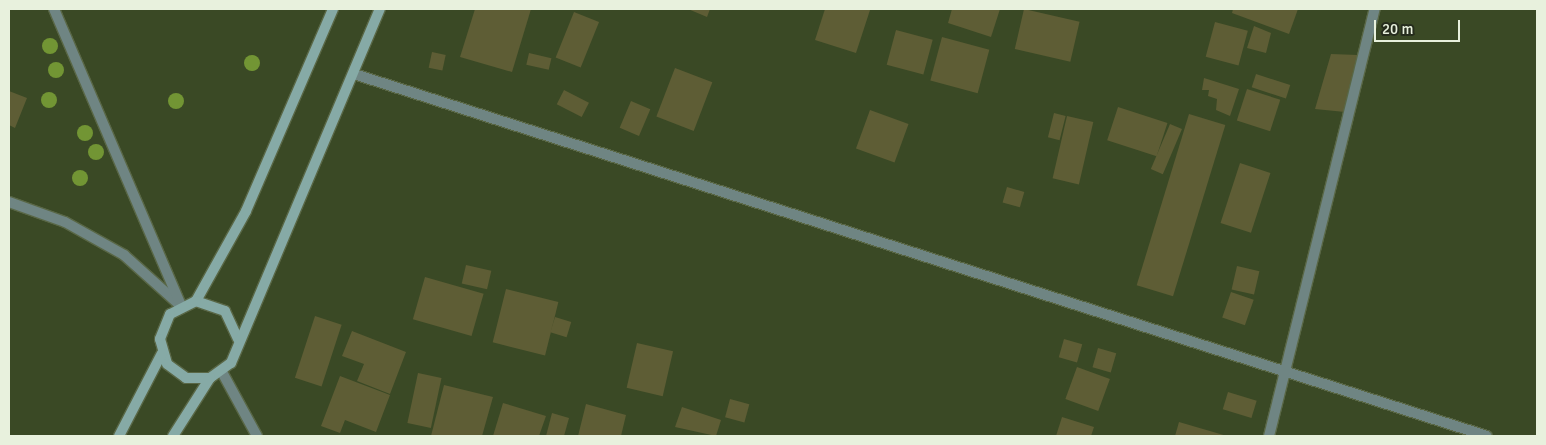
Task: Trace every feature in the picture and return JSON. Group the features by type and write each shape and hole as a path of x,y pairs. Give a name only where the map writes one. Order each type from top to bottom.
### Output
{"main road":[{"path":"196,301 246,211 333,9"},
{"path":"174,436 210,378 222,372 234,358 238,339 354,74 380,9"},
{"path":"119,436 162,353 163,326 181,306 196,301 225,311 238,339"},
{"path":"162,353 181,375 210,378"}],"street":[{"path":"54,9 181,306"},
{"path":"1269,436 1288,372 1376,9"},
{"path":"354,74 1487,436"},
{"path":"9,202 65,222 124,254 181,306"},
{"path":"222,372 257,436"}],"building":[{"path":"475,9 531,9 512,72 460,57"},
{"path":"688,9 710,9 707,17"},
{"path":"825,9 870,10 856,53 815,40"},
{"path":"952,9 1000,9 991,37 948,23"},
{"path":"1024,9 1080,22 1070,62 1015,49"},
{"path":"1233,9 1298,9 1289,34 1232,13"},
{"path":"574,12 599,22 581,68 556,57"},
{"path":"1215,22 1248,31 1239,66 1206,57"},
{"path":"1254,26 1271,33 1266,53 1247,48"},
{"path":"896,30 933,40 923,75 887,65"},
{"path":"942,37 989,50 978,93 930,80"},
{"path":"432,52 446,55 442,71 429,68"},
{"path":"529,53 551,58 549,70 526,65"},
{"path":"1331,54 1358,55 1345,112 1315,109"},
{"path":"675,68 712,82 694,131 656,117"},
{"path":"1256,74 1290,85 1286,98 1252,87"},
{"path":"1204,78 1239,89 1230,116 1216,110 1217,99 1208,96 1209,90 1202,90"},
{"path":"1247,89 1280,100 1270,131 1237,120"},
{"path":"564,90 589,103 582,117 557,104"},
{"path":"9,91 27,98 15,128 9,125"},
{"path":"631,101 650,109 639,136 620,128"},
{"path":"1118,107 1167,123 1157,156 1107,140"},
{"path":"870,110 909,124 895,163 856,149"},
{"path":"1054,113 1066,116 1060,140 1048,137"},
{"path":"1189,114 1225,125 1173,296 1137,285"},
{"path":"1067,116 1093,122 1079,184 1053,178"},
{"path":"1170,124 1182,129 1163,174 1151,169"},
{"path":"1240,163 1270,173 1251,233 1221,223"},
{"path":"1007,187 1024,192 1020,207 1003,202"},
{"path":"466,265 491,271 487,289 462,284"},
{"path":"1237,266 1259,271 1254,295 1232,289"},
{"path":"425,277 484,294 472,336 413,319"},
{"path":"506,289 558,302 545,355 493,342"},
{"path":"1231,292 1254,300 1245,325 1222,318"},
{"path":"315,316 342,325 322,386 295,378"},
{"path":"555,317 571,322 567,337 550,332"},
{"path":"352,331 406,352 390,394 357,381 364,364 342,356"},
{"path":"1064,339 1082,344 1077,363 1059,357"},
{"path":"637,343 673,351 663,396 627,388"},
{"path":"1098,348 1116,353 1111,372 1092,367"},
{"path":"1077,367 1110,379 1098,411 1065,399"},
{"path":"418,373 441,378 431,428 407,423"},
{"path":"340,376 390,395 376,432 345,420 340,433 321,426"},
{"path":"444,385 493,397 482,436 431,436"},
{"path":"1228,392 1257,401 1251,418 1223,409"},
{"path":"730,399 749,404 744,423 725,417"},
{"path":"503,403 546,416 539,436 493,436"},
{"path":"586,404 626,415 621,436 578,436"},
{"path":"682,407 721,420 716,436 675,427"},
{"path":"552,413 569,418 564,436 546,436"},
{"path":"1062,417 1094,427 1091,436 1056,436"},
{"path":"1179,422 1227,436 1175,436"}]}
